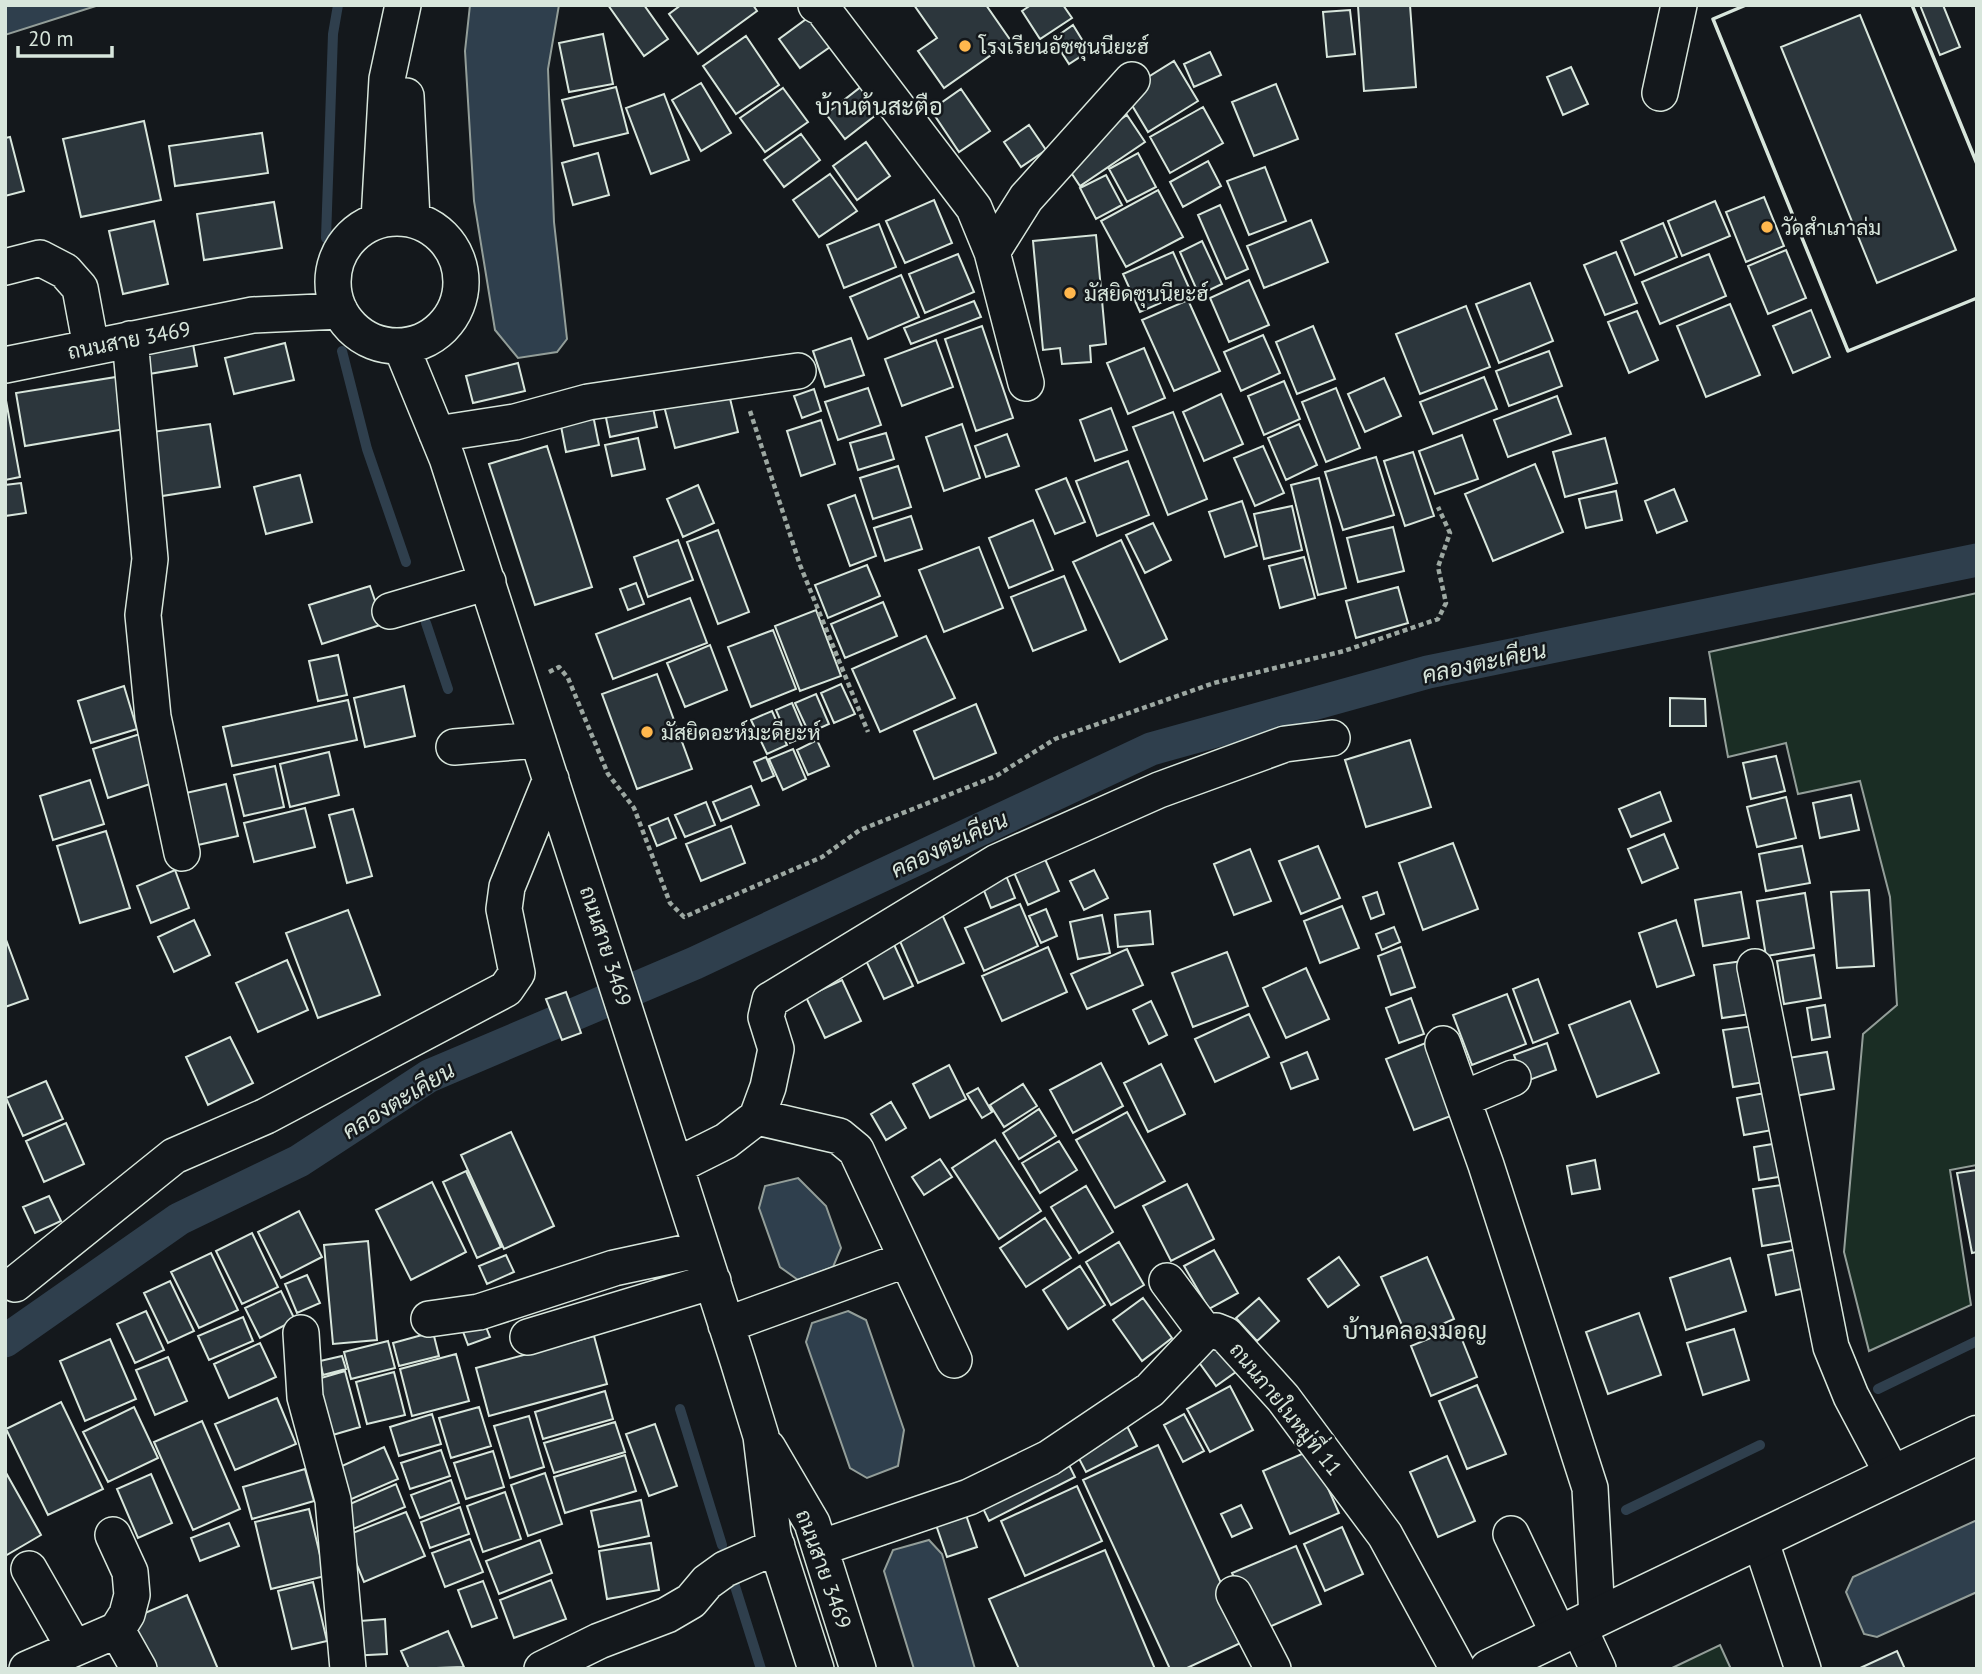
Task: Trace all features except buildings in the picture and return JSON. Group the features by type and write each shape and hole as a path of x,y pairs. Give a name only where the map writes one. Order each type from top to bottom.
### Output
{"main road":[{"path":"1489,1669 1977,1435"}],"street":[{"path":"395,219 406,114 405,5"},
{"path":"1660,93 1679,5"},
{"path":"822,6 974,208 992,252 1026,383"},
{"path":"992,252 1026,198 1132,80"},
{"path":"395,219 435,230 452,248 462,280 454,313 444,327 412,344 383,345 366,339 353,329 337,297 338,259 350,238 395,219"},
{"path":"5,267 40,258 65,271 80,288 91,347"},
{"name":"ถนนสาย 3469","path":"5,365 337,297"},
{"path":"130,339 150,559 144,628 153,717 182,853"},
{"name":"ถนนสาย 3469","path":"412,344 761,1436 777,1546 816,1669"},
{"path":"442,442 588,402 798,371"},
{"path":"390,611 488,582"},
{"path":"676,1166 726,1141 757,1117 768,1087 776,1049 766,1017 770,1000 997,862 1159,790 1285,744 1332,738"},
{"path":"454,747 538,740"},
{"path":"15,1284 174,1156 266,1116 506,989 517,973 504,909 507,887 551,779"},
{"path":"1755,967 1831,1347 1851,1396 1893,1475"},
{"path":"1443,1044 1590,1488 1578,1626"},
{"path":"1463,1099 1513,1078"},
{"path":"757,1117 839,1136 856,1150 954,1360"},
{"path":"726,1325 907,1259"},
{"path":"429,1319 479,1312 614,1268 707,1265"},
{"path":"528,1337 707,1265"},
{"path":"1167,1281 1205,1332"},
{"name":"ถนนภายในหมู่ที่ 11","path":"820,1548 970,1497 1049,1458 1150,1390 1205,1332 1216,1331 1226,1335 1283,1398 1385,1535 1458,1669"},
{"path":"301,1333 305,1397 333,1500 348,1669"},
{"name":"ถนนสาย 3469","path":"761,1436 812,1523 858,1669"},
{"path":"1511,1534 1578,1626 1598,1669"},
{"path":"27,1669 73,1646 117,1630 127,1614 132,1595 130,1572 113,1535"},
{"path":"1760,1539 1803,1669"},
{"path":"542,1669 598,1641 667,1615 691,1601 725,1569 777,1546"},
{"path":"29,1569 73,1646"},
{"path":"1234,1594 1273,1669"},
{"path":"117,1630 139,1669"}],"path":[{"path":"740,379 800,565 868,732"},
{"path":"519,683 559,667 568,678 608,774 634,808 670,903 684,917 822,857 860,830 996,776 1055,739 1214,684 1344,651 1438,619 1446,603 1438,567 1450,533 1438,507"}],"green space":[{"path":"1977,593 1977,1165 1950,1170 1971,1305 1869,1351 1844,1252 1863,1034 1897,1005 1890,897 1860,781 1798,794 1786,743 1728,757 1709,652"},
{"path":"1720,1645 1731,1669 1670,1669"}],"water":[{"path":"5,5 99,5 5,35"},
{"path":"470,5 559,5 548,69 554,222 567,339 557,352 518,358 495,330 474,201 465,51"},
{"path":"798,1178 826,1206 841,1248 833,1267 798,1280 780,1267 759,1208 765,1186"},
{"path":"848,1311 866,1320 904,1430 898,1466 867,1478 850,1468 806,1342 812,1323"},
{"path":"1977,1520 1977,1592 1877,1637 1864,1634 1846,1592 1853,1577"},
{"path":"929,1540 942,1554 975,1669 914,1669 884,1571 893,1550"}],"waterway":[{"path":"326,238 333,34 338,5"},
{"path":"342,351 367,449 406,562"},
{"name":"คลองตะเคียน","path":"5,1341 179,1219 299,1161 429,1076 695,963 1151,749 1428,672 1977,560"},
{"path":"426,623 448,689"},
{"path":"1878,1389 1977,1341"},
{"path":"680,1409 722,1545"},
{"path":"1626,1510 1760,1445"},
{"path":"734,1583 761,1669"}],"wall":[{"path":"1746,5 1713,19 1848,351 1977,298"},
{"path":"1912,5 1977,164"}],"place":[{"name":"โรงเรียนอัซซุนนียะฮ์","path":"965,46"},
{"name":"วัดสำเภาล่ม","path":"1767,227"},
{"name":"มัสยิดซุนนียะฮ์","path":"1070,293"},
{"name":"มัสยิดอะห์มะดียะห์","path":"647,732"}],"district":[{"name":"บ้านต้นสะตือ","path":"879,106"},
{"name":"บ้านคลองมอญ","path":"1415,1330"}]}
